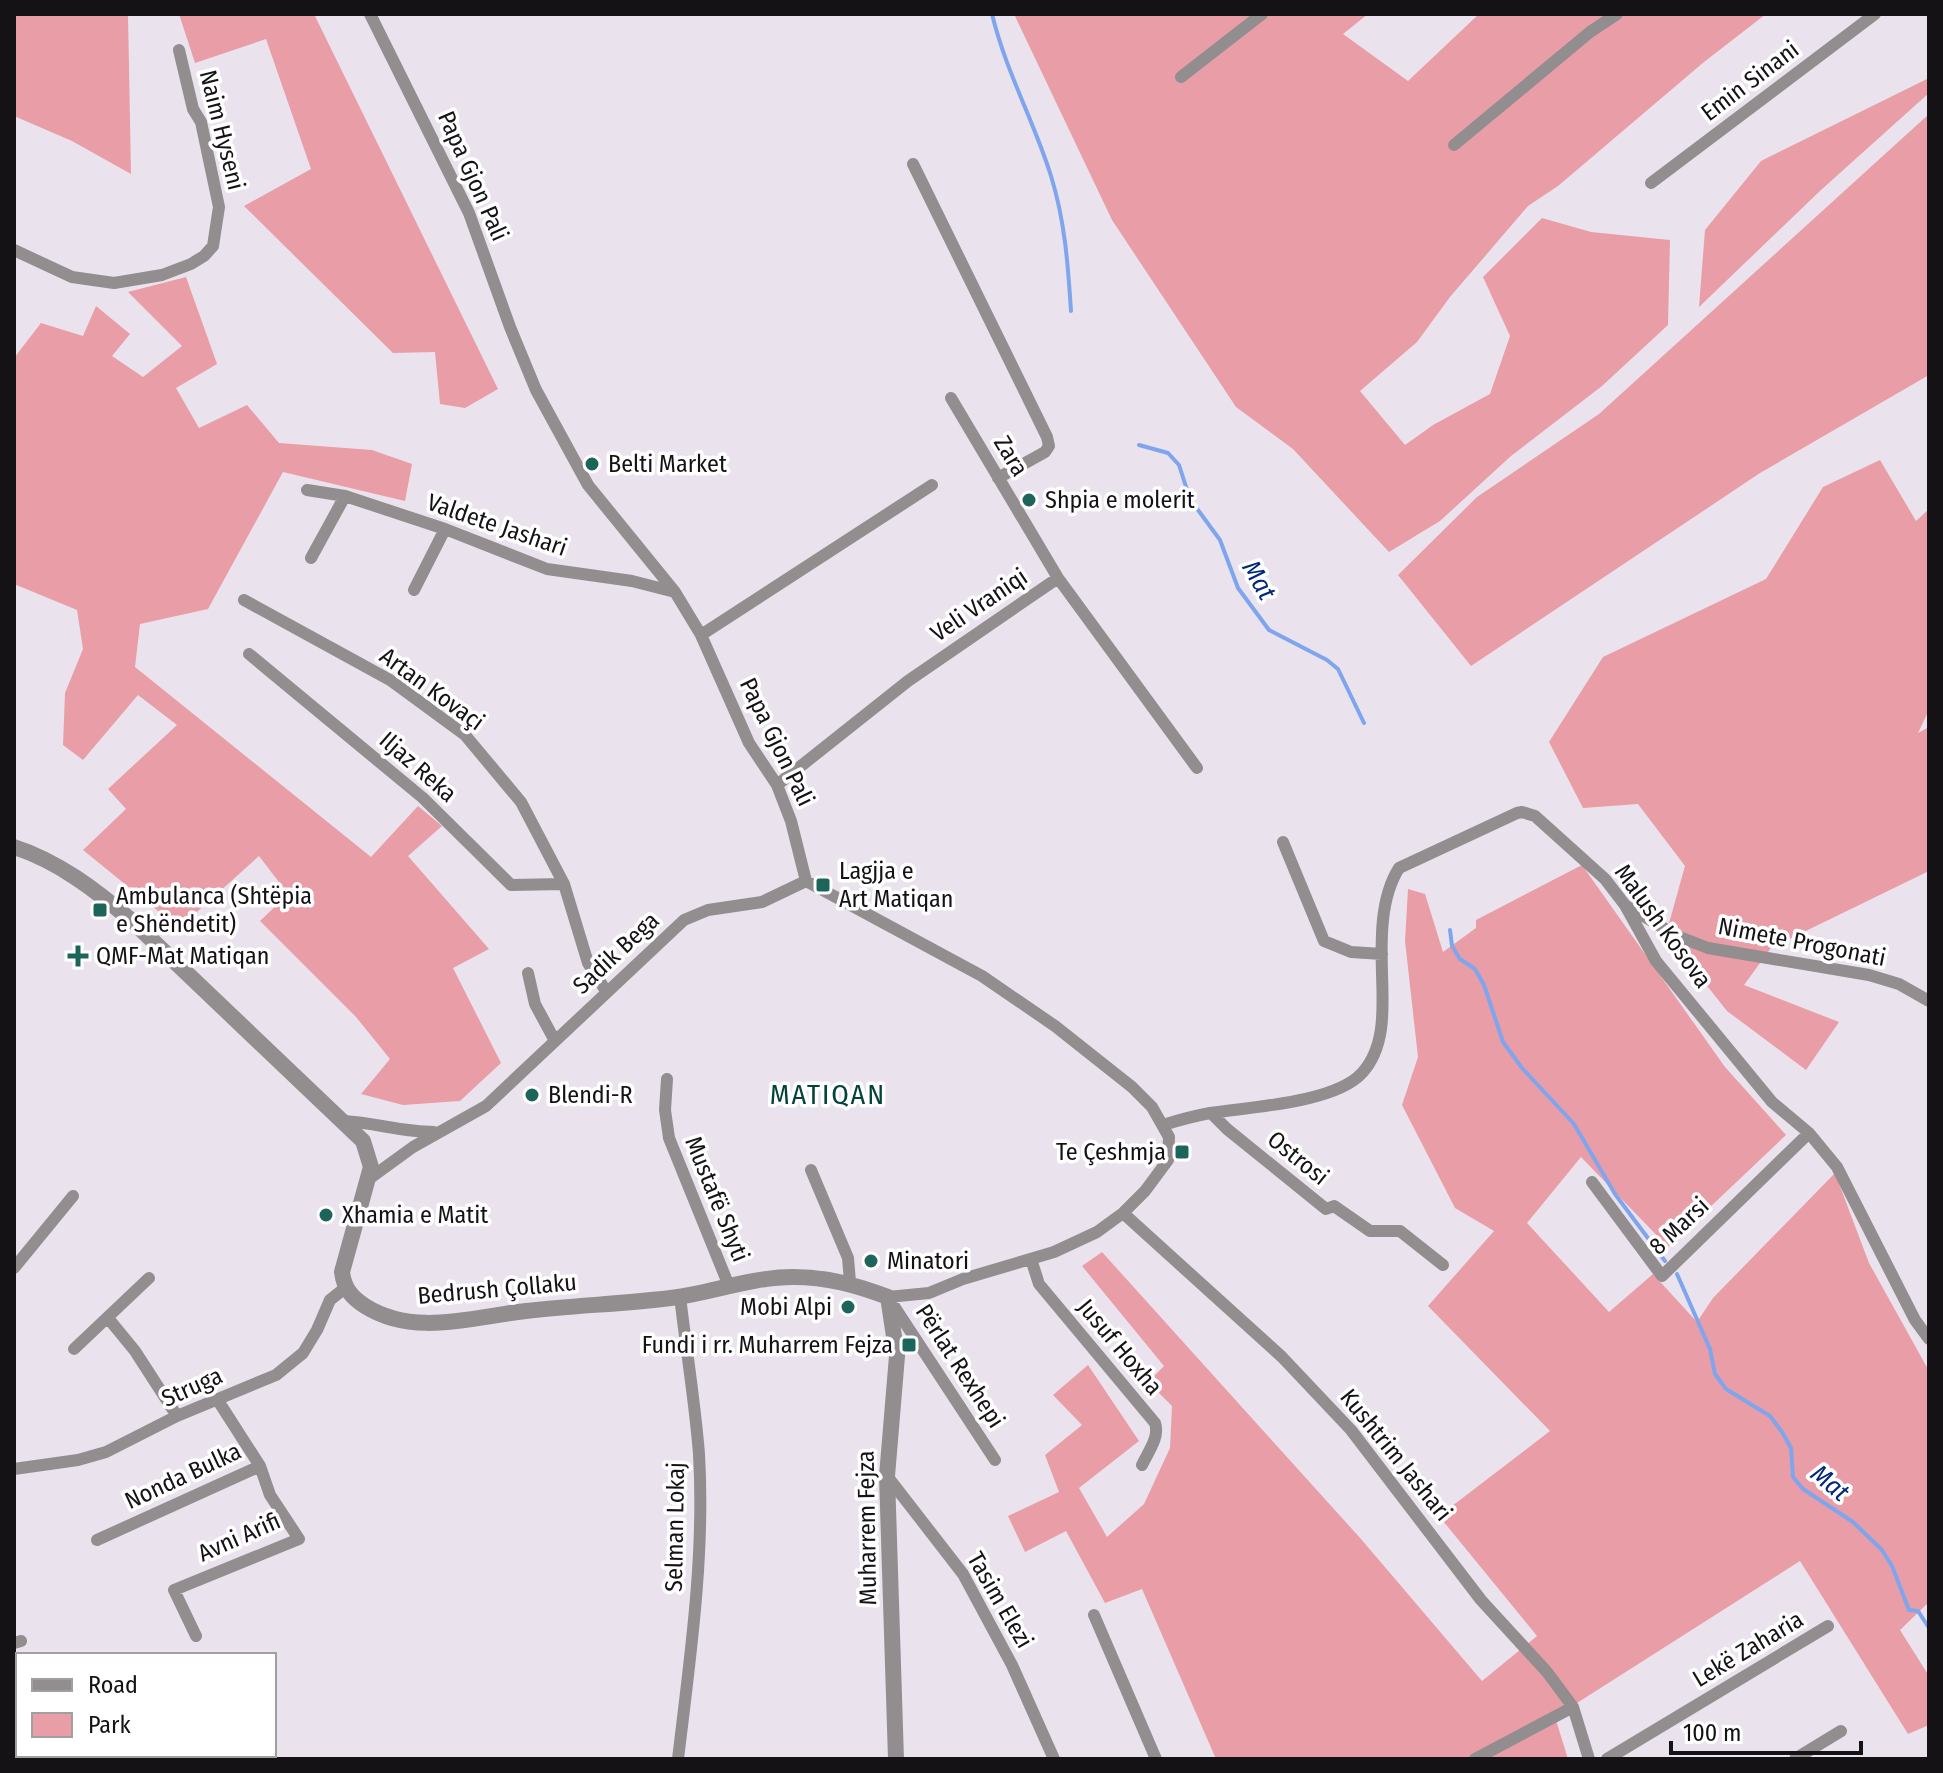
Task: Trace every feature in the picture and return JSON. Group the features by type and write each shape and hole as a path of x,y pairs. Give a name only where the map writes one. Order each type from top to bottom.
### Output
{"street":[{"name":"Papa Gjon Pali","path":"370,14 469,213 536,390 588,485 675,592 701,635 749,743 777,785 791,821 806,881"},
{"path":"1181,77 1262,14"},
{"path":"1454,145 1590,32 1617,14"},
{"name":"Emin Sinani","path":"1651,183 1875,14"},
{"name":"Naim Hyseni","path":"14,250 72,277 114,283 162,275 191,264 213,246 219,207 201,122 193,109 179,50"},
{"path":"913,164 1047,437 1049,446 1045,452 998,478"},
{"name":"Zara","path":"951,398 1058,578"},
{"path":"701,635 932,485"},
{"name":"Valdete Jashari","path":"307,490 345,496 445,529 547,569 632,581 675,592"},
{"path":"311,558 345,496"},
{"path":"414,590 445,529"},
{"name":"Veli Vraniqi","path":"777,785 908,681 1058,578 1197,768"},
{"name":"Artan Kovaçi","path":"244,600 390,680 465,735 521,802 564,884 588,963 606,991"},
{"name":"Iljaz Reka","path":"249,654 423,798 511,885 564,884"},
{"name":"Malush Kosova","path":"1163,1125 1211,1113 1309,1098 1346,1085 1362,1073 1376,1048 1382,1024 1381,937 1390,885 1399,868 1517,813 1529,813 1605,879 1625,905 1656,961 1772,1102 1809,1133 1837,1167 1884,1263 1929,1339"},
{"path":"1283,842 1324,941 1351,952 1382,954"},
{"path":"14,847 57,867 109,901 363,1141 371,1167 344,1261 342,1272 345,1288"},
{"path":"806,881 994,984 1055,1026 1132,1087 1152,1107 1169,1137 1168,1160 1145,1191 1123,1213 1097,1232 1054,1252 963,1279 929,1293 888,1297"},
{"name":"Sadik Bega","path":"369,1179 394,1159 486,1106 684,920 708,910 762,902 806,881"},
{"name":"Nimete Progonati","path":"1625,905 1677,936 1708,948 1869,975 1899,984 1929,1001"},
{"path":"528,973 535,1004 555,1041"},
{"name":"Mustafë Shyti","path":"667,1079 665,1110 669,1138 729,1286"},
{"name":"Ostrosi","path":"1211,1113 1326,1209 1334,1206 1370,1231 1400,1231 1443,1265"},
{"path":"344,1121 381,1124 405,1132 438,1132"},
{"name":"8 Marsi","path":"1592,1182 1662,1276 1809,1133"},
{"path":"811,1170 848,1258 850,1282"},
{"path":"14,1268 73,1196"},
{"name":"Kushtrim Jashari","path":"1123,1213 1282,1357 1340,1418 1481,1600 1547,1672 1573,1707 1589,1759"},
{"name":"Jusuf Hoxha","path":"1031,1259 1039,1284 1155,1423 1155,1438 1142,1465"},
{"name":"Bedrush Çollaku","path":"345,1288 362,1304 386,1317 429,1323 680,1296 791,1277 850,1282 888,1297"},
{"path":"74,1349 149,1278"},
{"name":"Struga","path":"15,1467 78,1460 106,1452 177,1416 276,1375 294,1362 309,1345 330,1300 345,1288"},
{"name":"Selman Lokaj","path":"678,1759 695,1606 699,1532 699,1455 680,1296"},
{"name":"Përlat Rexhepi","path":"888,1297 995,1460"},
{"name":"Muharrem Fejza","path":"888,1297 897,1356 887,1476 896,1759"},
{"path":"108,1318 135,1351 177,1416"},
{"name":"Nonda Bulka","path":"97,1540 260,1466 217,1399"},
{"name":"Avni Arifi","path":"196,1636 174,1590 299,1539 270,1495 260,1466"},
{"name":"Tasim Elezi","path":"887,1476 963,1574 1012,1665 1054,1759"},
{"path":"1094,1615 1154,1758"},
{"name":"Lekë Zaharia","path":"1607,1759 1828,1626"},
{"path":"1475,1759 1573,1707"},
{"path":"1795,1759 1841,1731"}],"green space":[{"path":"14,14 128,14 131,174 72,141 14,116"},
{"path":"179,14 314,14 498,389 465,408 440,404 435,352 393,353 244,206 311,169 266,39 195,63"},
{"path":"1014,14 1368,14 1343,34 1408,81 1479,14 1766,14 1704,62 1558,186 1528,206 1450,297 1417,342 1360,391 1405,445 1433,425 1490,394 1510,336 1483,277 1542,218 1591,232 1670,240 1668,325 1602,386 1511,456 1440,521 1389,552 1293,449 1236,407 1112,220"},
{"path":"1929,78 1929,93 1821,190 1699,307 1705,230 1761,161"},
{"path":"1929,114 1929,375 1760,473 1471,666 1398,575 1477,497 1599,414"},
{"path":"186,277 217,364 176,388 199,428 247,405 279,443 372,450 412,464 405,501 283,472 208,609 140,624 135,667 371,857 418,806 442,826 408,856 489,949 453,968 501,1063 460,1101 403,1105 361,1094 390,1059 356,1017 260,921 288,894 259,856 179,928 83,850 126,809 108,789 177,725 138,695 83,760 63,745 65,693 83,649 77,610 14,584 14,358 41,323 83,336 96,306 130,334 112,356 143,377 182,346 128,292"},
{"path":"1880,460 1916,521 1929,509 1929,710 1918,733 1929,727 1929,871 1771,948 1744,985 1839,1022 1806,1070 1727,1011 1666,934 1685,866 1638,804 1583,808 1549,742 1603,657 1766,579 1823,487"},
{"path":"1582,865 1725,1067 1786,1135 1668,1247 1581,1157 1527,1223 1609,1312 1653,1274 1697,1322 1713,1298 1835,1173 1869,1263 1929,1371 1929,1602 1900,1630 1929,1676 1929,1725 1908,1734 1800,1561 1555,1717 1568,1759 1216,1759 1142,1589 1105,1603 1066,1531 1025,1552 1008,1516 1059,1492 1045,1455 1082,1425 1053,1395 1088,1365 1139,1441 1079,1488 1107,1537 1144,1504 1170,1448 1172,1406 1148,1382 1164,1366 1082,1266 1102,1252 1361,1539 1482,1681 1537,1636 1439,1516 1550,1431 1428,1306 1494,1231 1455,1208 1402,1105 1418,1057 1405,941 1408,889 1425,894 1443,952 1476,928 1476,920"}],"waterway":[{"name":"Mat","path":"992,14 1056,193 1065,243 1071,311"},
{"name":"Mat","path":"1139,445 1168,453 1179,465 1190,499 1220,540 1238,588 1269,630 1327,660 1338,669 1364,723"},
{"name":"Mat","path":"1450,930 1452,946 1460,959 1475,969 1484,985 1503,1042 1522,1068 1574,1124 1615,1194 1665,1261"},
{"name":"Mat","path":"1677,1274 1710,1349 1715,1374 1726,1389 1770,1416 1791,1448 1793,1477 1803,1489 1853,1522 1882,1550 1892,1566 1909,1610 1918,1611 1929,1628"}],"place":[{"name":"Belti Market","path":"592,464"},
{"name":"Shpia e molerit","path":"1029,500"},
{"name":"Lagjja e Art Matiqan","path":"823,885"},
{"name":"Ambulanca (Shtëpia e Shëndetit)","path":"100,910"},
{"name":"QMF-Mat Matiqan","path":"78,956"},
{"name":"Blendi-R","path":"532,1095"},
{"name":"Te Çeshmja","path":"1182,1152"},
{"name":"Xhamia e Matit","path":"326,1215"},
{"name":"Minatori","path":"871,1261"},
{"name":"Mobi Alpi","path":"848,1307"},
{"name":"Fundi i rr. Muharrem Fejza","path":"909,1345"}],"district":[{"name":"MATIQAN","path":"828,1094"}]}
